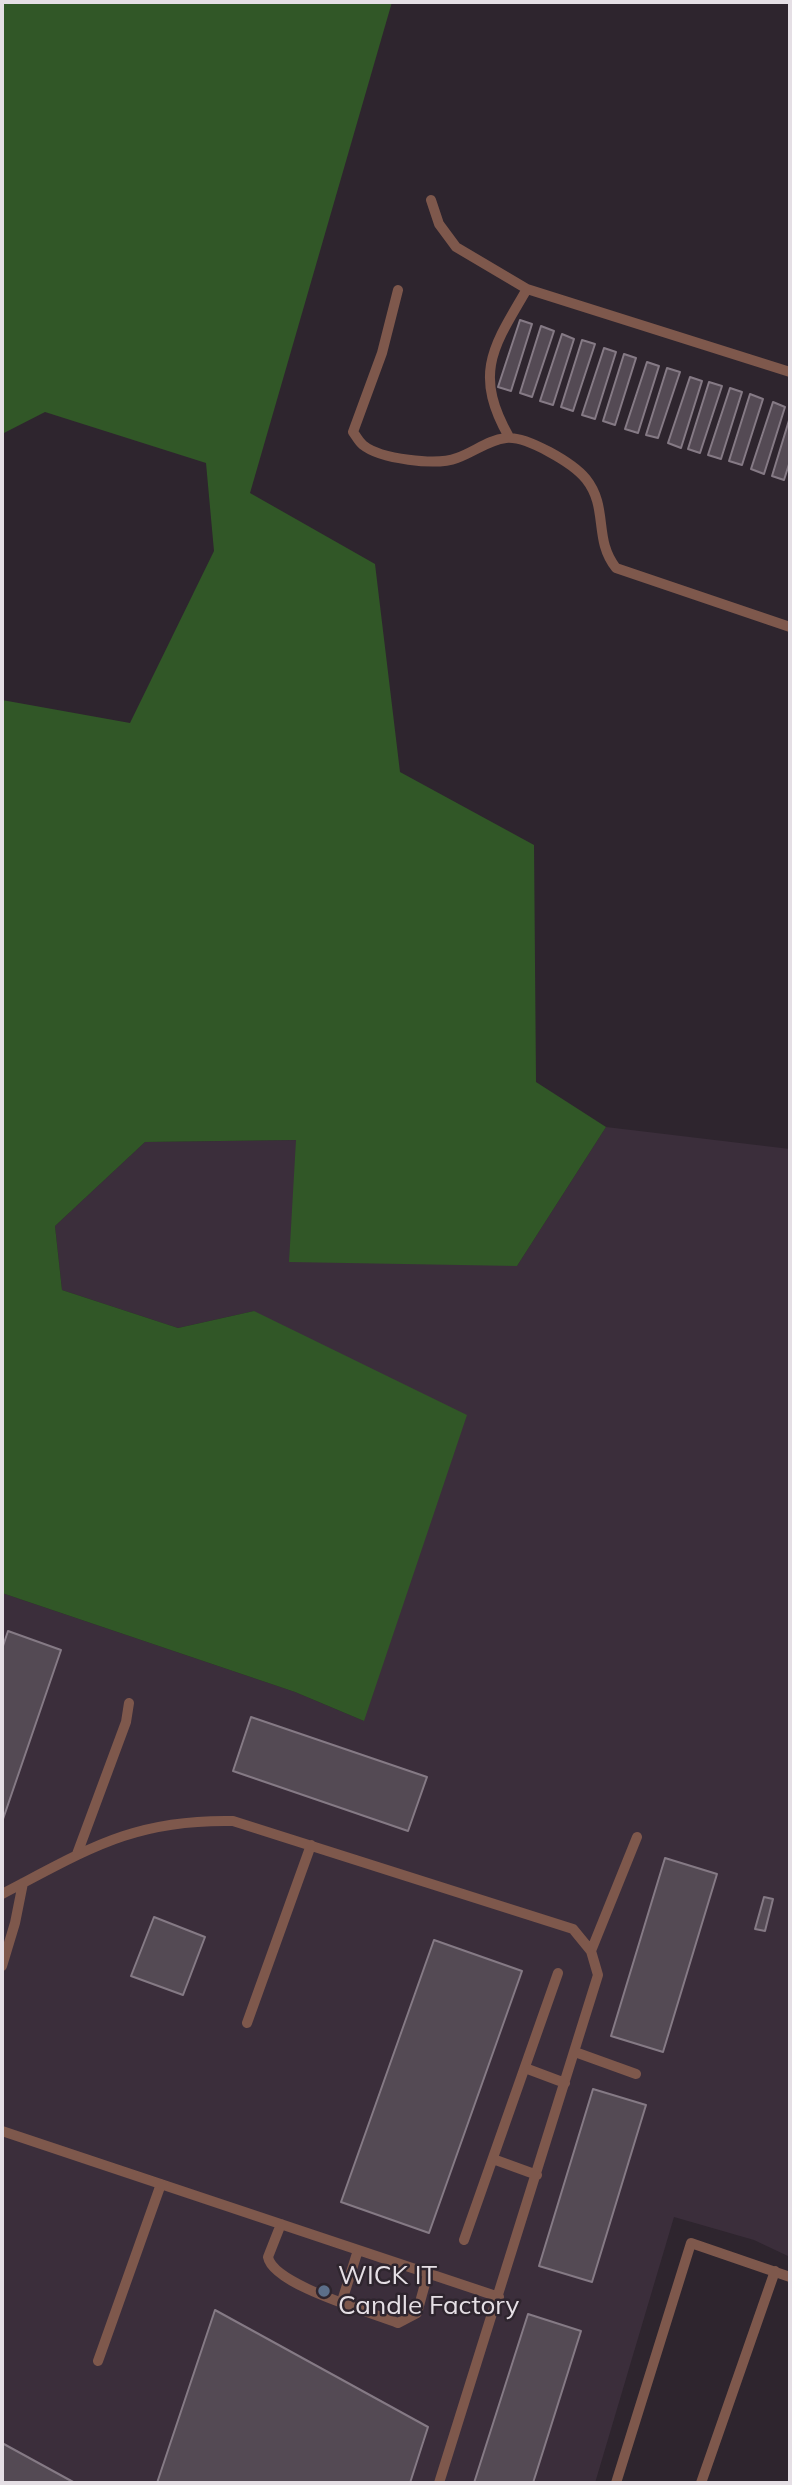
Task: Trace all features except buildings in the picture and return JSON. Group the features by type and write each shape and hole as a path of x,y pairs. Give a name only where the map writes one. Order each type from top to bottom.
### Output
{"lane":[{"path":"431,200 439,224 456,247 527,289 790,372"},
{"path":"509,438 495,412 488,390 489,366 503,329 527,289"},
{"path":"398,290 382,354 356,417 353,432 363,445 389,457 435,461 455,459 485,444 509,438 538,446 567,462 586,480 600,505 605,554 616,568 790,627"},
{"path":"78,1854 126,1722 129,1703"},
{"path":"2,1894 102,1842 151,1827 191,1820 233,1821 573,1929 591,1951 598,1975 439,2483"},
{"path":"591,1951 637,1837"},
{"path":"247,2023 311,1846"},
{"path":"2,1966 23,1883"},
{"path":"464,2240 558,1973"},
{"path":"575,2052 636,2074"},
{"path":"525,2068 565,2083"},
{"path":"2,2131 499,2297"},
{"path":"493,2159 537,2175"},
{"path":"98,2361 161,2184"},
{"path":"281,2224 268,2257 275,2271 296,2284 398,2323 417,2313 428,2273"},
{"path":"616,2483 691,2243 790,2277"},
{"path":"342,2301 358,2250"},
{"path":"701,2483 775,2272"}],"shaded area":[{"path":"606,1127 790,1149 790,2257 754,2240 674,2217 595,2483 2,2483 2,1593 295,1692 364,1721 254,1311 178,1328 62,1290 55,1226 145,1142 297,1140 517,1266"}],"green space":[{"path":"2,2 392,2 250,493 375,564 400,772 534,845 536,1082 606,1127 517,1266 289,1262 296,1140 145,1142 55,1226 62,1290 178,1328 254,1311 467,1415 364,1721 295,1692 2,1593 2,700 130,723 214,551 206,463 45,412 2,434"}],"place":[{"name":"WICK IT Candle Factory","path":"324,2291"}]}
